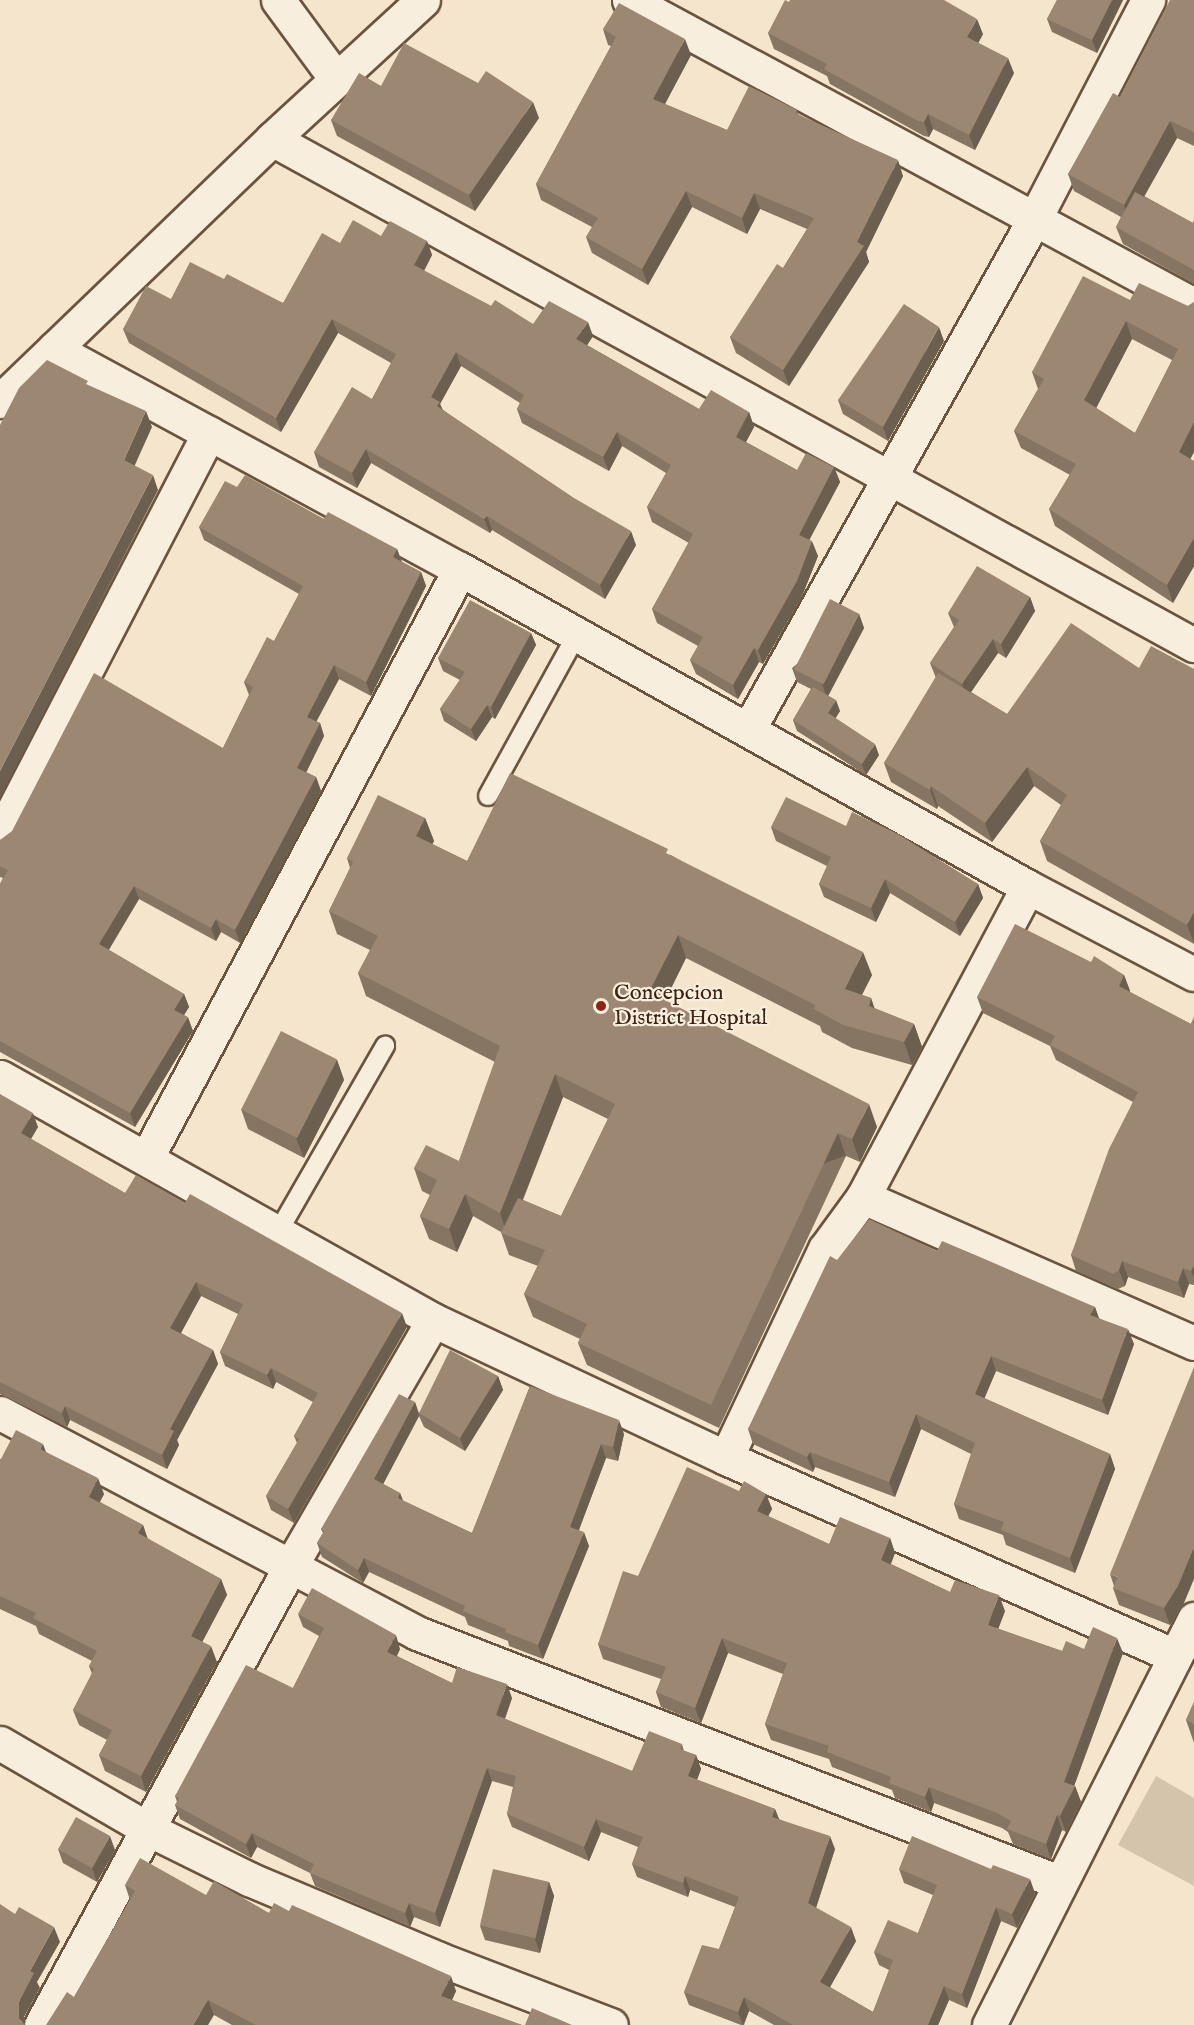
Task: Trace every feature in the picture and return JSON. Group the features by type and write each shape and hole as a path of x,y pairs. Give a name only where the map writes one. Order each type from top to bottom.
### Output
{"street":[{"path":"278,0 336,79"},
{"path":"0,401 272,139 423,0"},
{"path":"629,0 1194,305"},
{"path":"748,730 1035,218 1148,0"},
{"path":"272,139 889,475 1194,645"},
{"path":"54,349 460,569 1028,887 1194,974"},
{"path":"0,836 209,433"},
{"path":"147,1157 460,569"},
{"path":"726,1458 825,1250 863,1197 1028,887"},
{"path":"0,1077 147,1157 433,1320 726,1458 1176,1656"},
{"path":"863,1197 1194,1343"},
{"path":"41,2025 290,1567 433,1320"},
{"path":"0,1413 417,1633 480,1660 1059,1882"},
{"path":"989,2025 1059,1882 1194,1619"},
{"path":"0,1743 148,1829 259,1884 439,1959 611,2025"}],"lane":[{"path":"488,796 577,634"},
{"path":"278,1232 385,1046"}],"shaded area":[{"path":"1156,1776 1194,1798 1194,1886 1118,1845"}],"building":[{"path":"785,0 789,2 790,0 944,0 977,19 967,37 1008,58 969,135 928,114 924,122 918,121 824,69 827,64 768,33"},
{"path":"1057,0 1112,0 1092,40 1047,19"},
{"path":"1170,0 1194,0 1194,132 1170,121 1124,205 1068,174 1113,93 1120,97"},
{"path":"619,3 685,39 653,99 727,130 749,86 797,110 795,113 898,160 857,242 864,246 783,370 730,337 777,264 783,268 814,218 754,193 742,218 686,191 642,269 586,237 598,218 536,184 616,37 603,29"},
{"path":"404,43 478,83 486,71 533,102 469,195 331,120 359,73 381,86"},
{"path":"1135,192 1193,223 1194,220 1194,270 1116,227"},
{"path":"353,220 381,236 390,221 427,241 414,265 491,306 495,300 533,324 549,301 588,322 576,339 699,409 711,390 749,412 736,437 797,470 806,453 834,467 799,535 812,541 797,581 758,650 754,648 733,685 690,660 703,637 652,609 693,534 647,507 671,465 617,432 603,457 517,409 524,395 456,352 431,397 440,402 437,406 574,498 631,531 600,585 487,516 484,519 366,449 352,473 314,452 352,387 372,399 396,354 332,319 276,418 123,329 146,286 171,299 190,262 224,279 227,274 283,303 322,233 340,243"},
{"path":"1083,276 1130,300 1139,283 1188,306 1194,302 1194,422 1179,452 1194,461 1194,538 1167,585 1049,509 1076,464 1014,431 1044,379 1032,372","holes":["1126,321 1178,349 1135,433 1084,400"]},
{"path":"904,304 939,327 883,427 838,400"},
{"path":"47,360 88,381 86,384 146,411 124,460 153,475 0,771 0,425 19,388"},
{"path":"245,475 324,519 328,512 397,549 393,557 421,572 366,682 334,665 307,717 320,723 297,768 316,777 235,930 216,919 211,928 134,886 99,944 184,994 174,1010 188,1017 130,1113 0,1041 0,884 8,870 0,866 0,840 12,831 94,673 223,748 253,687 244,682 267,637 274,641 303,586 199,527 225,481 237,487"},
{"path":"977,566 1030,597 1001,644 993,639 962,684 930,663 959,620 948,613"},
{"path":"830,599 859,614 824,684 794,669"},
{"path":"470,600 531,633 491,707 487,705 471,729 440,709 465,672 438,658"},
{"path":"1071,623 1139,668 1151,646 1194,669 1194,912 1187,925 1040,841 1067,795 1027,767 985,823 931,786 930,790 884,763 938,673 1007,714"},
{"path":"813,687 836,700 828,713 875,744 862,764 793,720"},
{"path":"510,773 668,849 666,853 863,952 845,989 871,998 869,1006 914,1024 904,1042 843,1025 814,1009 815,1005 678,935 649,992 869,1104 852,1139 838,1133 711,1405 578,1343 587,1324 524,1294 545,1250 501,1233 518,1198 561,1216 615,1104 555,1074 500,1213 465,1194 449,1229 420,1216 437,1180 414,1168 426,1145 459,1161 500,1046 358,973 378,936 329,911 353,862 347,858 378,795 425,818 416,836 467,861"},
{"path":"786,797 846,826 852,812 898,834 978,884 955,922 885,879 871,908 819,884 831,857 771,827"},
{"path":"1015,924 1091,962 1094,956 1124,975 1119,986 1191,1024 1194,1017 1194,1265 1191,1271 1183,1268 1178,1282 1122,1261 1119,1270 1113,1274 1071,1255 1109,1149 1138,1092 1050,1045 1055,1036 977,997"},
{"path":"281,1031 337,1060 297,1138 241,1109"},
{"path":"0,1094 33,1113 21,1133 125,1193 136,1175 185,1203 190,1194 402,1313 288,1509 266,1496 299,1439 294,1436 318,1393 271,1368 267,1375 220,1352 243,1304 196,1282 170,1328 213,1350 170,1429 174,1431 162,1455 65,1406 62,1413 0,1382"},
{"path":"869,1219 937,1251 942,1241 980,1257 1095,1307 1090,1315 1128,1329 1102,1400 991,1356 975,1394 1110,1454 1070,1558 1001,1530 1004,1522 954,1504 975,1443 916,1414 889,1482 810,1452 807,1457 748,1429 830,1256 837,1260"},
{"path":"450,1350 498,1376 460,1438 419,1413"},
{"path":"1194,1367 1194,1547 1178,1586 1164,1608 1113,1588 1118,1577 1110,1574"},
{"path":"530,1386 619,1420 613,1447 601,1444 570,1527 584,1532 538,1645 463,1611 465,1606 364,1558 358,1570 317,1543 324,1531 321,1529 399,1394 415,1402 374,1479 400,1493 398,1498 472,1533"},
{"path":"16,1430 43,1444 40,1449 98,1478 89,1497 143,1525 138,1533 221,1579 191,1636 211,1646 141,1776 99,1755 112,1730 73,1710 94,1669 89,1666 97,1651 33,1618 36,1613 0,1596 0,1459"},
{"path":"687,1467 739,1491 744,1481 766,1494 757,1511 829,1544 840,1517 890,1538 881,1560 950,1592 955,1580 999,1595 988,1625 1062,1651 1066,1641 1084,1649 1093,1627 1117,1638 1064,1782 1075,1786 1060,1816 1057,1815 1046,1844 1007,1829 1011,1821 997,1813 929,1787 925,1797 889,1783 891,1777 827,1752 829,1746 765,1724 787,1663 722,1638 695,1708 656,1692 666,1667 598,1644 623,1571 638,1576"},
{"path":"312,1588 396,1635 387,1652 452,1683 457,1667 507,1684 496,1715 632,1771 649,1731 682,1744 680,1749 696,1755 688,1776 775,1809 772,1817 830,1836 808,1903 851,1927 820,1982 873,2012 893,1960 874,1952 888,1920 918,1933 937,1885 899,1869 912,1836 991,1869 993,1865 1030,1879 1012,1914 996,1907 962,1994 944,1986 928,2025 793,2025 744,1997 738,2012 684,1992 702,1945 719,1949 739,1897 685,1876 683,1883 632,1864 643,1837 596,1819 584,1847 507,1814 516,1776 487,1768 435,1913 409,1903 405,1913 310,1873 314,1864 252,1833 246,1844 175,1805 179,1798 175,1796 246,1665 293,1688 324,1628 298,1614"},
{"path":"1194,1702 1194,1724 1186,1720"},
{"path":"76,1817 110,1836 92,1868 58,1849"},
{"path":"140,1858 206,1895 214,1881 269,1913 274,1903 289,1911 292,1905 451,1976 441,1996 522,2025 256,2025 208,2000 193,2025 46,2025 67,1992 74,1997 135,1891 125,1885"},
{"path":"493,1869 549,1882 535,1938 480,1926"},
{"path":"0,1904 15,1914 19,1907 54,1927 30,1971 34,1973 19,2002 19,2019 25,2025 0,2025"},
{"path":"532,2008 572,2025 525,2025"}],"place":[{"name":"Concepcion District Hospital","path":"601,1006"}]}
